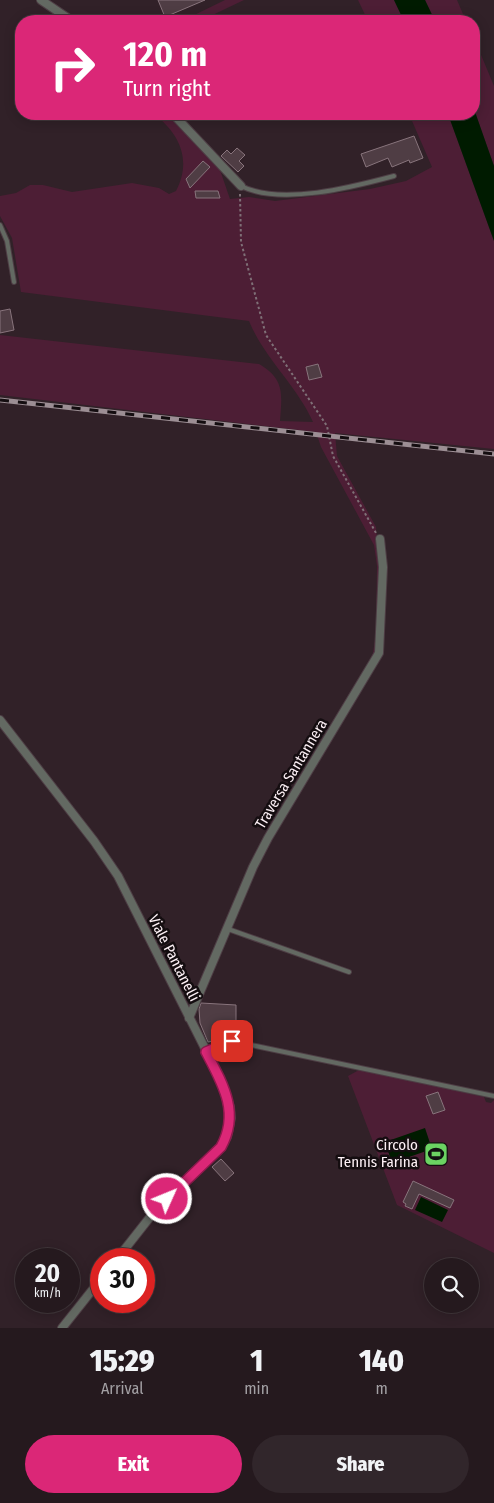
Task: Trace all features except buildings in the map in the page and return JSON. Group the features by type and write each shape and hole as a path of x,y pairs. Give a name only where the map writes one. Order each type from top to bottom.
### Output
{"street":[{"path":"41,0 63,15"},
{"path":"179,120 241,186"},
{"name":"Traversa Santannera","path":"189,1018 253,867 272,830 379,653 383,567 380,539"},
{"name":"Viale Pantanelli","path":"0,720 94,841 118,876 227,1093 231,1118 227,1137 221,1147 154,1212 126,1248"},
{"path":"62,1328 90,1293"}],"lane":[{"path":"241,186 251,191 292,194 352,188 394,176"},
{"path":"0,225 7,241 14,282"},
{"path":"228,929 349,972"},
{"path":"206,1052 232,1041 494,1096"}],"path":[{"path":"241,186 241,242 266,335 327,426 332,456 369,523 380,539"}],"shaded area":[{"path":"225,0 244,0 213,15 194,15"},
{"path":"358,0 394,0 401,15 365,15"},
{"path":"394,0 425,0 432,15 401,15"},
{"path":"425,0 457,0 463,15 432,15"},
{"path":"480,52 494,86 494,166 478,120 480,120"},
{"path":"161,120 173,120 220,170 230,199 249,197 275,201 370,189 406,181 432,167 412,120 450,120 494,241 494,449 335,433 337,456 376,527 379,564 377,650 365,671 373,653 376,633 377,566 374,545 321,447 316,432 0,395 0,335 259,364 274,375 278,382 281,395 280,421 313,422 298,396 263,347 249,321 21,292 12,238 0,216 0,196 16,193 30,185 43,185 72,192 132,183 159,188 169,194 176,191 181,180 183,158 177,139"},
{"path":"450,120 478,120 494,166 494,241"},
{"name":"Circolo Tennis Farina","path":"361,1069 484,1097 486,1102 491,1103 494,1100 494,1253 397,1205 348,1076"},
{"path":"425,1128 432,1149 392,1163 385,1142"},
{"path":"421,1197 448,1210 442,1222 415,1210"}],"railway":[{"path":"0,400 494,454"}],"place":[{"name":"Circolo Tennis Farina","path":"436,1154"}],"route":[{"path":"167,1199 221,1147 227,1137 231,1118 227,1093 206,1052 232,1041"}]}
